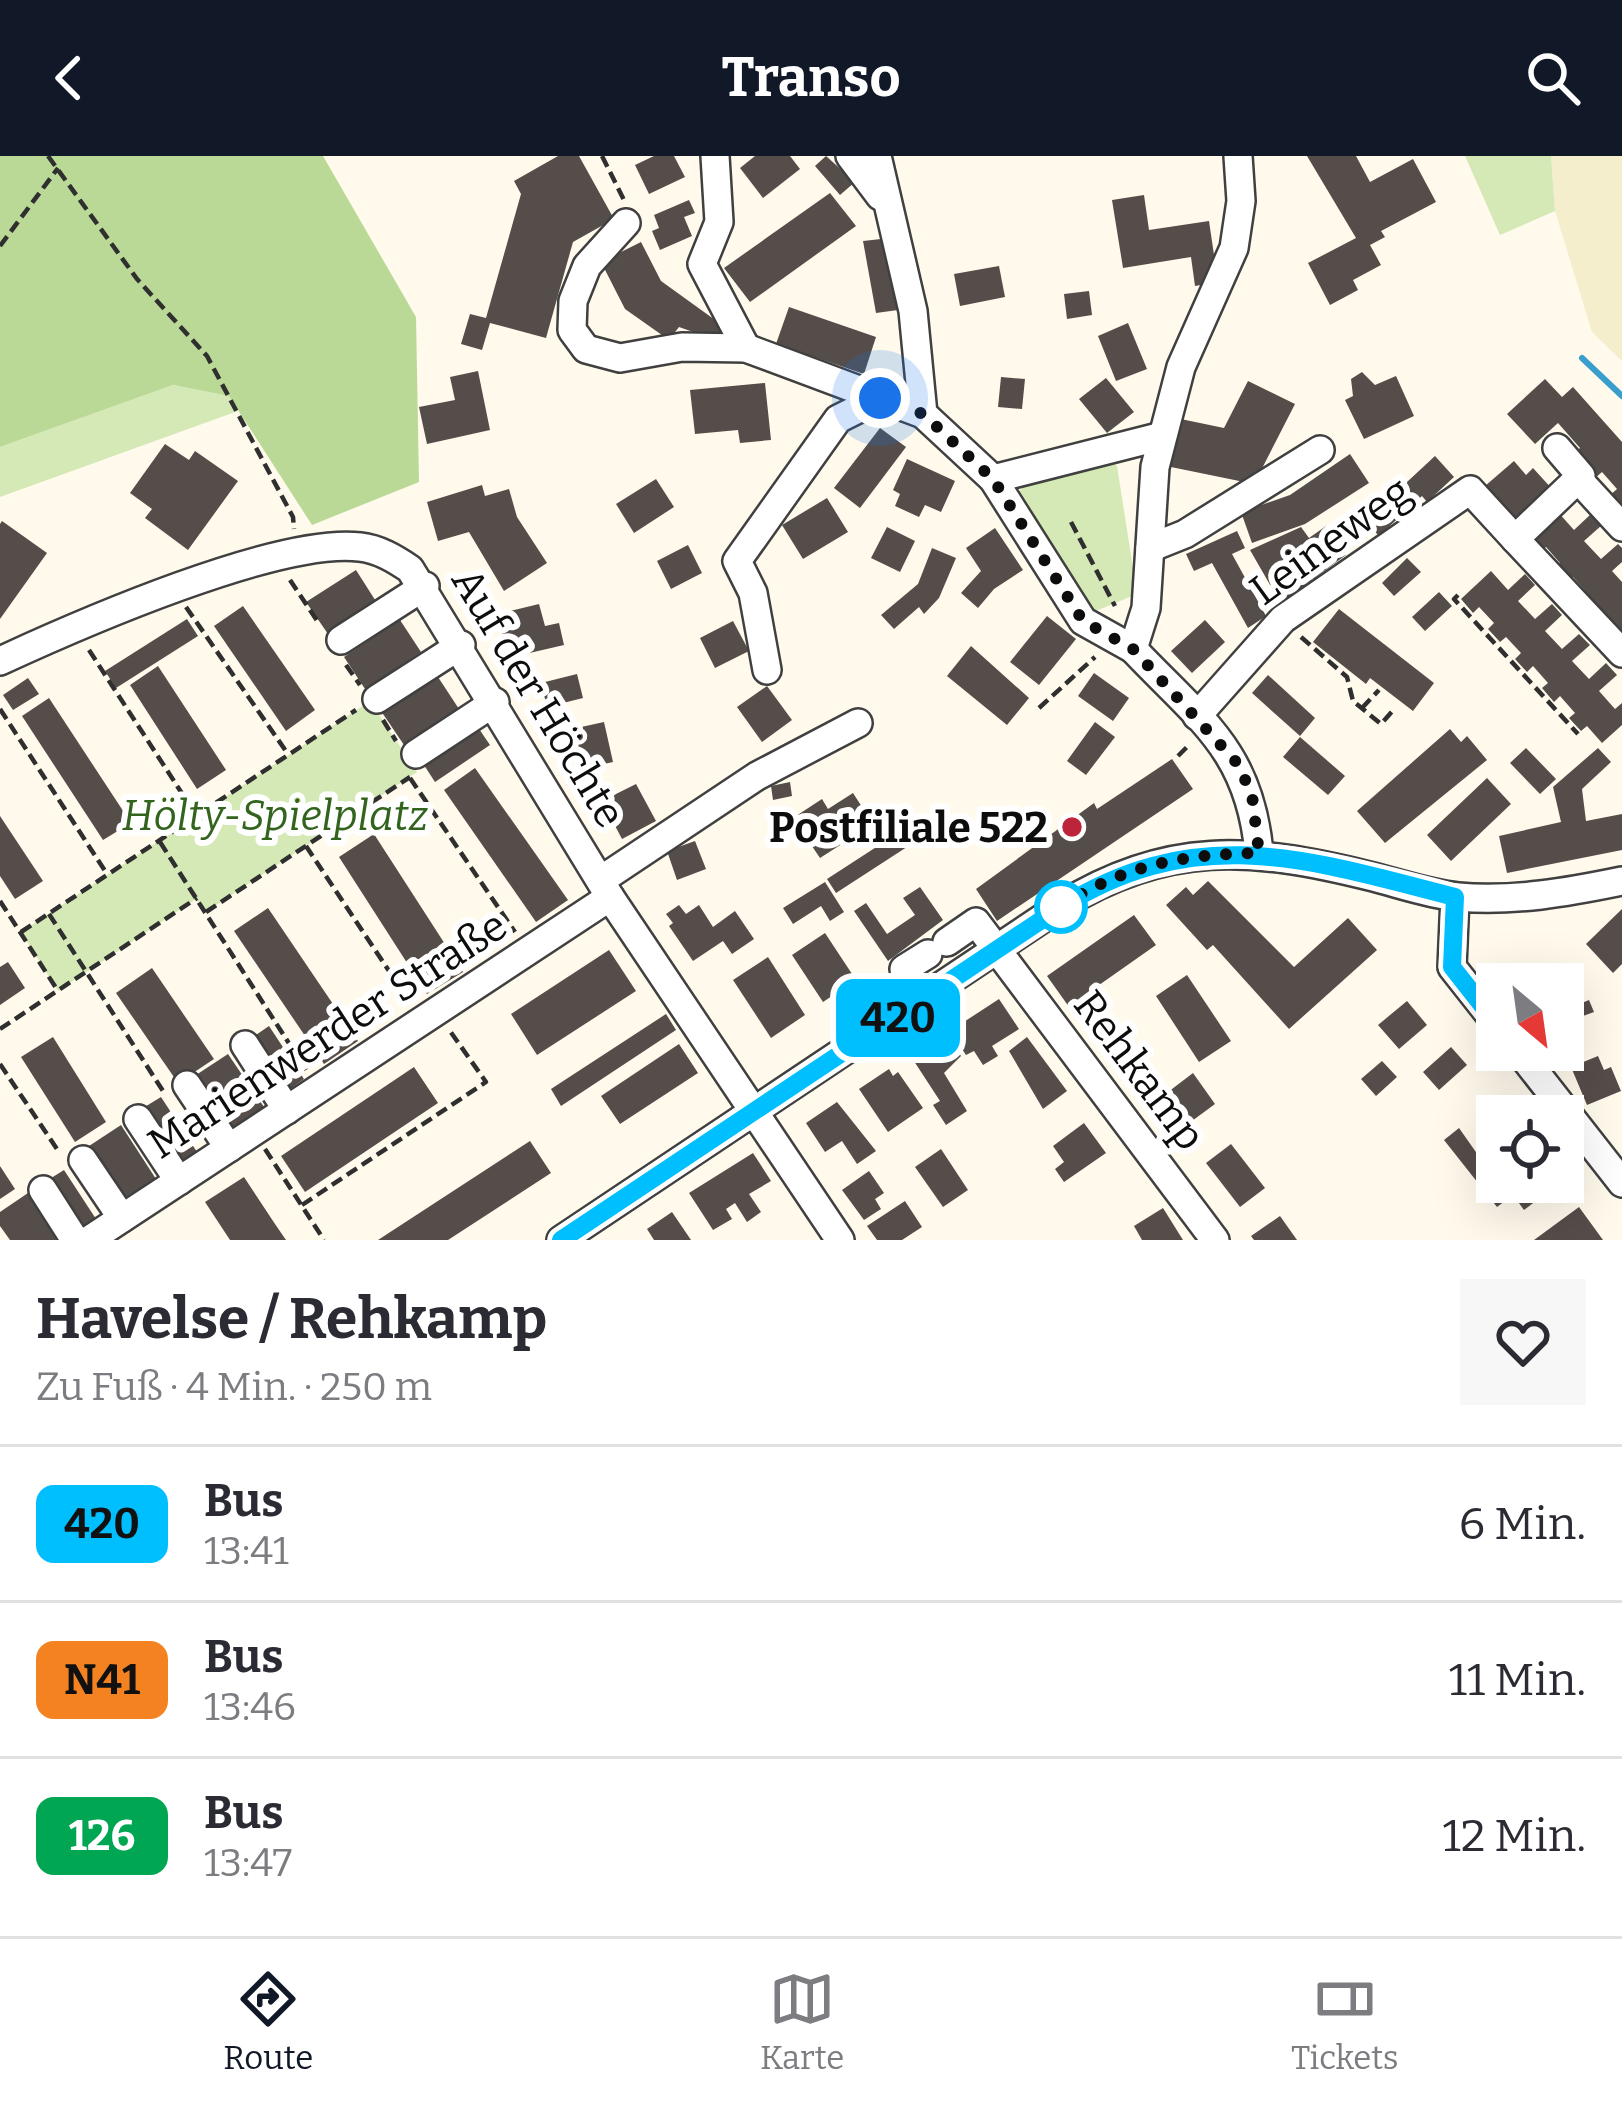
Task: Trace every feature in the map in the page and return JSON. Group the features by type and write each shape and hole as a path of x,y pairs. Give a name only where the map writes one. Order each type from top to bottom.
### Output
{"street":[{"path":"715,156 719,222 702,264 746,348"},
{"path":"850,156 893,215"},
{"path":"877,156 913,311 923,414"},
{"path":"1133,649 1146,608 1162,436 1181,367 1234,248 1241,201 1238,156"},
{"path":"626,223 587,266 573,302 572,330 586,349 620,358 682,347 746,348 923,414 993,479 1083,621 1133,649 1238,764 1249,788 1259,853"},
{"path":"767,670 753,593 737,561 838,419 880,398"},
{"path":"993,479 1162,436"},
{"path":"1557,448 1581,476 1515,538 1622,653"},
{"path":"1150,548 1185,534 1320,450"},
{"path":"1578,478 1622,527"},
{"name":"Leineweg","path":"1197,716 1283,619 1470,490 1515,538"},
{"name":"Auf der Höchte","path":"0,661 74,627 175,590 288,556 363,547 389,555 425,586 606,889 840,1240"},
{"path":"336,644 425,586"},
{"path":"377,699 461,645"},
{"path":"416,754 495,702"},
{"name":"Marienwerder Straße","path":"89,1240 528,952 757,776 858,723"},
{"path":"561,1240 1114,877 1189,855 1259,853 1455,897 1510,898 1622,881"},
{"path":"1455,897 1452,967 1476,997"},
{"path":"925,999 904,969 976,922 996,951"},
{"name":"Rehkamp","path":"996,951 1215,1240"},
{"path":"245,1045 287,1110"},
{"path":"1534,1071 1622,1183"},
{"path":"176,1089 229,1148"},
{"path":"138,1119 179,1180"},
{"path":"74,1160 122,1218"},
{"path":"43,1190 75,1240"}],"path":[{"path":"21,932 370,700 288,556 292,517 207,356 137,279 48,156"},
{"path":"602,156 630,213 626,223"},
{"path":"0,246 58,168"},
{"path":"1071,522 1115,606"},
{"path":"175,590 288,754"},
{"path":"1458,595 1454,599 1578,734"},
{"path":"74,627 196,815"},
{"path":"1294,632 1348,676 1353,701 1381,724 1395,707"},
{"path":"1039,708 1095,657"},
{"path":"1363,708 1379,690"},
{"path":"0,709 107,874"},
{"path":"206,912 410,777 528,952"},
{"path":"159,839 319,1090"},
{"path":"302,1205 486,1082 429,1017 306,846"},
{"path":"0,1029 197,898"},
{"path":"1,905 58,991"},
{"path":"49,914 86,973 176,1089"},
{"path":"0,1064 74,1160"},
{"path":"254,1132 324,1240"}],"shaded area":[{"path":"1551,156 1622,156 1622,361 1592,332 1555,211"}],"green space":[{"path":"0,156 323,156 416,317 419,482 312,525 229,396 173,385 0,447"},
{"path":"1465,156 1551,156 1555,211 1500,235"},
{"path":"173,385 229,396 238,411 0,497 0,447"},
{"path":"1108,458 1117,466 1137,594 1091,613 1019,492 1024,486"},
{"name":"Hölty-Spielplatz","path":"370,701 417,772 206,912 196,899 58,991 21,932"}],"building":[{"path":"558,156 579,156 614,219 573,242 546,338 490,323 482,350 461,344 470,314 486,318 521,194 514,181"},
{"path":"654,156 674,156 685,177 649,194 635,165"},
{"path":"755,156 790,156 800,169 763,198 740,168"},
{"path":"826,156 855,182 840,195 815,166"},
{"path":"1307,156 1356,156 1370,182 1413,159 1436,202 1381,231 1385,237 1370,245 1381,265 1353,280 1358,290 1330,305 1308,263 1356,238"},
{"path":"830,193 856,226 750,302 724,268"},
{"path":"1144,195 1149,230 1209,221 1218,282 1195,286 1191,257 1123,268 1112,200"},
{"path":"689,200 695,213 684,217 692,236 660,250 652,231 659,228 654,215"},
{"path":"881,239 898,310 876,313 863,241"},
{"path":"641,242 661,281 729,330 724,343 679,327 669,340 625,309 601,262"},
{"path":"999,266 1005,297 960,306 954,274"},
{"path":"1089,291 1092,315 1067,319 1064,294"},
{"path":"789,307 876,337 864,374 776,344"},
{"path":"1128,323 1147,369 1116,381 1098,336"},
{"path":"478,371 490,430 427,444 419,407 455,400 450,377"},
{"path":"1362,372 1375,385 1396,376 1414,416 1364,439 1345,400 1353,396 1351,379"},
{"path":"1001,377 1025,379 1022,409 998,407"},
{"path":"1106,378 1134,412 1107,433 1079,399"},
{"path":"1545,379 1562,397 1573,387 1622,442 1622,510 1609,496 1617,489 1602,472 1594,479 1572,455 1580,448 1558,423 1535,444 1507,414"},
{"path":"1248,381 1295,404 1254,484 1166,466 1176,418 1224,428"},
{"path":"765,383 771,440 740,443 738,430 695,434 690,390"},
{"path":"880,428 906,447 860,508 834,488"},
{"path":"165,444 189,460 195,451 238,481 188,550 145,518 152,509 130,493"},
{"path":"1350,454 1369,483 1305,524 1252,543 1241,512 1290,495"},
{"path":"1435,456 1454,477 1427,502 1422,496 1379,536 1365,521"},
{"path":"907,459 955,481 941,512 925,505 919,517 895,506 900,494 893,490"},
{"path":"1514,461 1526,475 1533,468 1553,490 1518,522 1485,486"},
{"path":"656,479 674,507 634,533 616,504"},
{"path":"482,485 485,496 509,489 517,517 547,563 504,591 469,532 438,541 427,502"},
{"path":"827,498 848,532 803,559 782,525"},
{"path":"1557,511 1574,530 1591,514 1602,525 1584,541 1601,559 1618,544 1622,548 1622,562 1612,571 1622,582 1622,643 1608,628 1614,623 1599,606 1593,612 1581,598 1587,593 1573,577 1566,582 1554,568 1560,563 1546,547 1540,552 1527,539"},
{"path":"2,521 47,553 0,619 0,524"},
{"path":"1326,526 1346,555 1313,579 1302,564 1315,585 1280,602 1250,550 1301,527 1309,538"},
{"path":"887,527 915,541 900,572 871,558"},
{"path":"995,528 1023,570 994,589 978,608 961,593 981,571 966,548"},
{"path":"1237,531 1245,548 1232,554 1266,616 1248,628 1212,563 1194,571 1186,554"},
{"path":"688,545 702,573 671,589 657,561"},
{"path":"932,548 956,558 939,598 924,614 919,607 894,629 881,615 918,584"},
{"path":"1407,558 1421,572 1394,596 1382,583"},
{"path":"356,570 377,603 328,634 306,602"},
{"path":"1491,571 1508,590 1525,574 1535,585 1518,601 1535,619 1552,604 1562,615 1545,631 1562,649 1579,634 1590,645 1572,661 1589,679 1606,663 1617,675 1599,691 1615,709 1622,703 1622,725 1602,743 1587,726 1581,731 1569,718 1575,713 1560,696 1554,702 1542,688 1548,683 1533,666 1527,672 1515,659 1521,653 1506,637 1500,642 1488,629 1494,623 1479,607 1473,613 1461,599"},
{"path":"1439,592 1452,606 1425,631 1412,617"},
{"path":"539,604 545,626 559,623 564,645 508,658 498,614"},
{"path":"243,606 315,710 286,731 214,626"},
{"path":"1339,609 1434,683 1413,711 1370,678 1366,684 1313,642"},
{"path":"1047,616 1076,639 1039,685 1010,662"},
{"path":"187,619 198,636 116,688 105,671"},
{"path":"400,620 421,652 365,689 344,657"},
{"path":"1205,620 1225,642 1192,673 1171,651"},
{"path":"733,621 749,651 715,668 700,638"},
{"path":"971,646 1029,698 1007,725 947,676"},
{"path":"158,666 226,770 197,789 130,685"},
{"path":"1094,673 1129,698 1113,721 1078,696"},
{"path":"436,674 459,709 404,745 381,711"},
{"path":"577,674 583,698 547,707 541,683"},
{"path":"1268,675 1315,718 1300,736 1252,693"},
{"path":"28,678 39,694 13,710 3,695"},
{"path":"767,686 792,720 762,742 737,707"},
{"path":"49,698 131,823 103,840 22,716"},
{"path":"604,722 613,762 581,769 572,729"},
{"path":"1095,722 1115,737 1086,775 1067,761"},
{"path":"477,726 490,745 435,782 422,762"},
{"path":"1450,729 1461,742 1467,736 1487,760 1385,843 1357,811"},
{"path":"1300,737 1345,776 1328,795 1283,757"},
{"path":"1526,748 1556,779 1540,794 1510,763"},
{"path":"1598,748 1611,762 1582,789 1586,821 1622,814 1622,850 1507,873 1499,836 1561,822 1553,787"},
{"path":"1172,759 1193,789 997,921 976,889 1094,803 1097,809"},
{"path":"475,768 568,900 536,922 444,790"},
{"path":"1487,778 1511,804 1451,861 1427,835"},
{"path":"790,782 792,796 773,800 771,786"},
{"path":"636,784 656,821 622,839 602,801"},
{"path":"853,793 873,824 820,858 793,818 822,799 828,809"},
{"path":"0,816 43,881 15,899 0,876"},
{"path":"901,831 910,845 836,893 827,879"},
{"path":"374,834 463,972 427,994 339,857"},
{"path":"695,841 706,869 677,880 667,851"},
{"path":"1208,881 1294,967 1348,918 1377,950 1289,1029 1213,945 1207,950 1166,905 1186,887 1193,895"},
{"path":"825,882 844,912 830,921 821,906 793,924 783,908"},
{"path":"920,887 943,920 888,961 854,911 866,903 887,934 915,915 903,898"},
{"path":"679,905 686,914 699,905 713,927 735,911 754,939 732,954 723,941 693,961 666,914"},
{"path":"268,908 358,1041 324,1064 234,931"},
{"path":"1622,909 1622,964 1613,973 1586,944"},
{"path":"1134,915 1156,945 1092,990 1108,1012 1084,1028 1047,976"},
{"path":"825,933 856,980 823,1002 792,955"},
{"path":"609,950 636,991 537,1055 511,1014"},
{"path":"768,957 805,1015 771,1038 733,980"},
{"path":"8,962 25,988 0,1005 0,967"},
{"path":"152,968 214,1059 178,1083 116,993"},
{"path":"1187,975 1231,1041 1199,1062 1156,996"},
{"path":"999,999 1019,1029 992,1046 998,1056 983,1065 974,1051 966,1055 950,1031"},
{"path":"1589,1000 1594,1012 1584,1016 1584,1002"},
{"path":"1407,1001 1427,1025 1399,1049 1378,1025"},
{"path":"666,1014 676,1030 561,1106 551,1089"},
{"path":"269,1026 304,1079 286,1092 250,1039"},
{"path":"945,1032 961,1056 944,1073 967,1111 946,1125 933,1105 940,1101 910,1055"},
{"path":"53,1037 106,1122 75,1142 21,1057"},
{"path":"1027,1037 1067,1091 1043,1109 1009,1051"},
{"path":"679,1044 698,1073 620,1124 601,1096"},
{"path":"1451,1047 1467,1065 1439,1090 1423,1072"},
{"path":"228,1054 264,1107 232,1128 196,1075"},
{"path":"1598,1056 1604,1070 1611,1067 1621,1091 1587,1105 1573,1071 1584,1071 1584,1062"},
{"path":"1382,1061 1397,1077 1376,1096 1361,1079"},
{"path":"414,1067 438,1103 305,1192 281,1156"},
{"path":"889,1069 893,1076 898,1072 923,1108 888,1132 859,1089"},
{"path":"1193,1073 1215,1104 1177,1132 1155,1102"},
{"path":"161,1097 197,1152 180,1164 143,1108"},
{"path":"837,1102 876,1151 857,1164 842,1141 825,1152 806,1123"},
{"path":"1084,1123 1106,1153 1064,1182 1055,1169 1064,1162 1053,1146"},
{"path":"121,1125 156,1179 124,1200 89,1146"},
{"path":"1459,1128 1476,1152 1476,1180 1444,1140"},
{"path":"530,1141 551,1173 448,1240 378,1240"},
{"path":"1231,1144 1265,1188 1240,1207 1206,1163"},
{"path":"941,1149 968,1190 943,1207 915,1167"},
{"path":"753,1153 771,1181 749,1194 761,1212 747,1222 735,1203 726,1209 732,1219 713,1230 689,1193"},
{"path":"0,1166 15,1189 0,1199"},
{"path":"64,1170 96,1219 80,1230 48,1180"},
{"path":"869,1171 884,1193 875,1199 881,1209 864,1220 842,1190"},
{"path":"244,1177 286,1240 230,1240 205,1202"},
{"path":"28,1193 59,1240 10,1240 0,1226 0,1212"},
{"path":"905,1201 922,1227 902,1240 877,1240 867,1226"},
{"path":"1579,1207 1603,1240 1534,1240"},
{"path":"1163,1208 1183,1240 1142,1240 1134,1226"},
{"path":"672,1212 691,1240 654,1240 647,1229"},
{"path":"1280,1216 1297,1240 1254,1240 1251,1236"}],"waterway":[{"path":"1582,358 1622,396"}],"bus line":[{"name":"420","path":"561,1240 1061,907 1148,864 1189,855 1259,853 1455,897 1452,967 1476,997"}],"place":[{"name":"Postfiliale 522","path":"1072,827"}],"route":[{"path":"880,398 923,414 993,479 1083,621 1133,649 1238,764 1252,795 1259,853 1189,855 1148,864 1061,907"}]}
